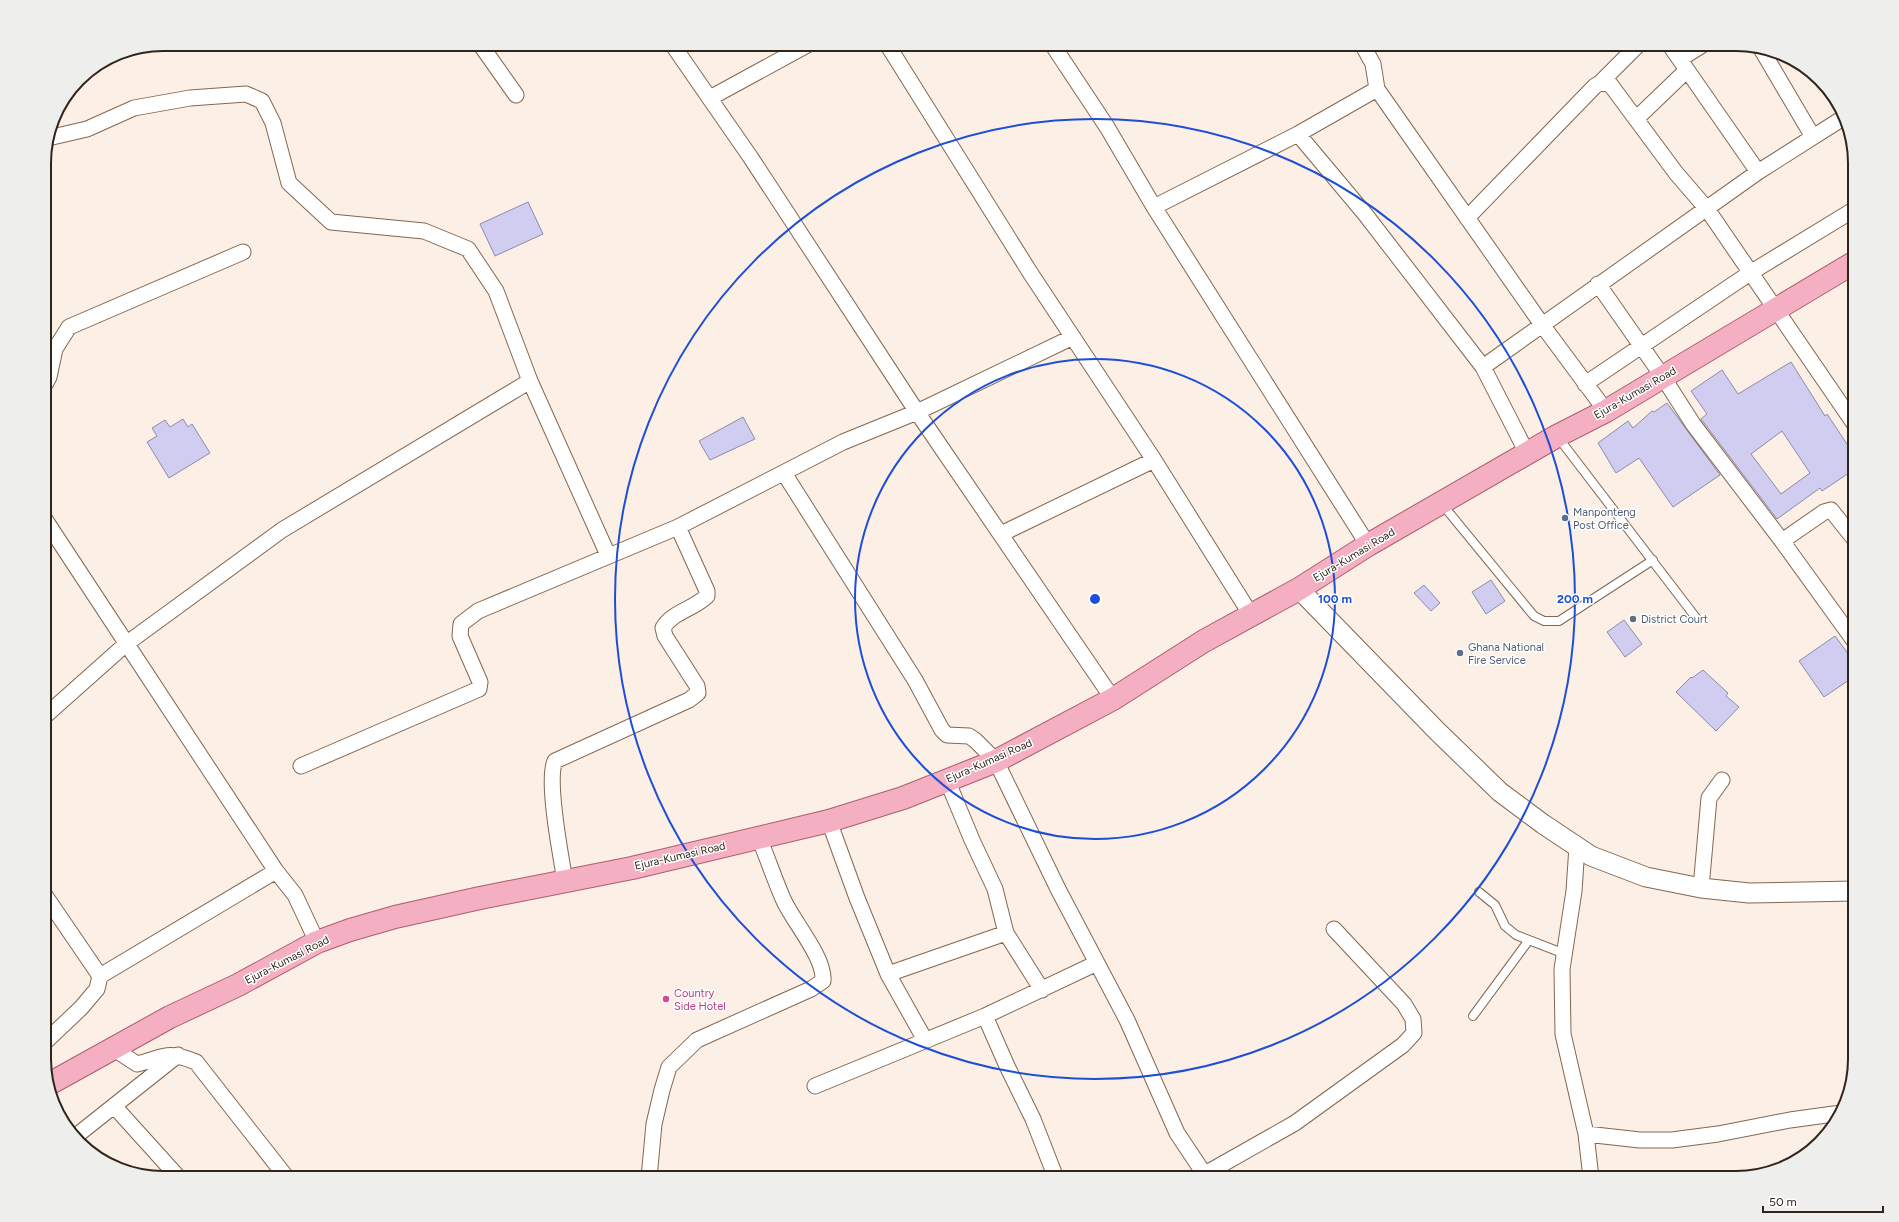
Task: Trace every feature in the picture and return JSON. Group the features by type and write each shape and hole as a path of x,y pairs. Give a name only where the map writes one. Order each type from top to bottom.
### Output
{"main road":[{"name":"Ejura-Kumasi Road","path":"54,1082 170,1017 238,985 317,942 350,930 395,917 565,881 829,821 903,798 996,761 1113,699 1204,641 1299,589 1368,545 1527,453 1606,411 1848,266"}],"street":[{"path":"485,51 516,95"},
{"path":"677,51 710,98 917,412 1113,699"},
{"path":"710,98 796,51"},
{"path":"891,51 1252,615"},
{"path":"1057,51 1107,127 1154,207 1368,545"},
{"path":"1366,51 1373,64 1377,89 1542,326 1606,411"},
{"path":"1467,218 1594,86 1600,83 1632,51"},
{"path":"1674,51 1758,172"},
{"path":"1637,118 1697,51"},
{"path":"1765,55 1813,137"},
{"path":"1600,83 1610,84 1637,118 1660,152 1707,209 1775,311 1848,415"},
{"path":"1154,207 1298,134 1377,89"},
{"path":"54,137 87,129 134,108 183,99 246,94 262,101 273,123 289,183 331,222 424,231 468,249 496,291 530,381 608,555"},
{"path":"1483,367 1758,172 1839,120"},
{"path":"1298,134 1364,214 1483,367 1527,453"},
{"path":"1586,384 1750,273 1848,213"},
{"path":"51,368 55,349 69,328 243,252"},
{"path":"1598,284 1642,346 1694,424 1782,541 1848,632"},
{"path":"301,766 479,690 480,682 460,636 461,624 478,611 678,526 843,442 917,412 1073,337"},
{"path":"51,711 126,644 282,530 530,381"},
{"path":"1001,534 1154,460"},
{"path":"784,473 915,680 942,730 948,735 969,736 996,761 1058,889 1127,1020 1177,1133 1203,1171"},
{"path":"1782,541 1824,512 1831,510 1848,531"},
{"path":"565,881 554,803 552,769 555,761 689,700 698,693 696,686 666,636 663,628 668,620 700,603 707,596 707,591 678,526"},
{"path":"51,529 276,871 295,895 317,942"},
{"path":"1299,589 1437,731 1500,792 1543,824 1591,856 1646,877 1701,888 1749,893 1848,891"},
{"path":"948,780 995,889 1006,933 1042,990"},
{"path":"1701,888 1709,798 1722,780"},
{"path":"829,821 888,974 926,1040"},
{"path":"650,1171 654,1124 669,1067 697,1040 811,989 823,981 824,973 818,957 784,902 759,838"},
{"path":"1577,846 1574,891 1562,969 1564,1034 1586,1134 1590,1171"},
{"path":"100,976 276,871"},
{"path":"51,903 73,933 100,976 97,989 81,1008 51,1036"},
{"path":"1214,1171 1295,1123 1403,1045 1414,1033 1412,1019 1404,1004 1334,929"},
{"path":"888,974 1006,933"},
{"path":"815,1086 985,1016 1097,963"},
{"path":"985,1016 1033,1119 1053,1171"},
{"path":"114,1049 136,1064 162,1055 178,1055 196,1062 282,1171"},
{"path":"79,1133 178,1055"},
{"path":"114,1106 172,1171"},
{"path":"1586,1134 1640,1140 1672,1140 1718,1134 1790,1120 1834,1114"}],"lane":[{"path":"1557,436 1697,619"},
{"path":"1442,503 1534,616 1544,621 1559,621 1653,560"},
{"path":"1479,892 1495,905 1505,926 1516,935 1565,954"},
{"path":"1473,1016 1529,940"}],"building":[{"path":"528,202 543,234 495,256 480,224"},
{"path":"1791,362 1825,416 1827,414 1848,446 1848,474 1822,491 1820,488 1777,519 1701,419 1707,414 1691,391 1722,370 1738,394","holes":["1782,431 1810,473 1781,494 1751,454"]},
{"path":"1667,403 1720,475 1673,507 1639,458 1616,473 1598,443 1628,421 1633,428 1652,411 1654,412"},
{"path":"743,417 755,439 710,460 699,441"},
{"path":"183,419 188,427 192,424 210,453 169,478 147,442 157,436 152,428 165,420 170,427"},
{"path":"1491,580 1505,601 1486,614 1472,592"},
{"path":"1424,585 1440,603 1431,611 1414,593"},
{"path":"1624,620 1642,644 1625,657 1607,632"},
{"path":"1835,636 1848,654 1848,681 1824,697 1799,661"},
{"path":"1703,670 1728,693 1726,696 1739,707 1716,731 1676,692 1691,677 1692,678"}],"place":[{"name":"Manponteng Post Office","path":"1565,518"},
{"name":"District Court","path":"1633,619"},
{"name":"Ghana National Fire Service","path":"1460,653"},
{"name":"Country Side Hotel","path":"666,999"}]}
